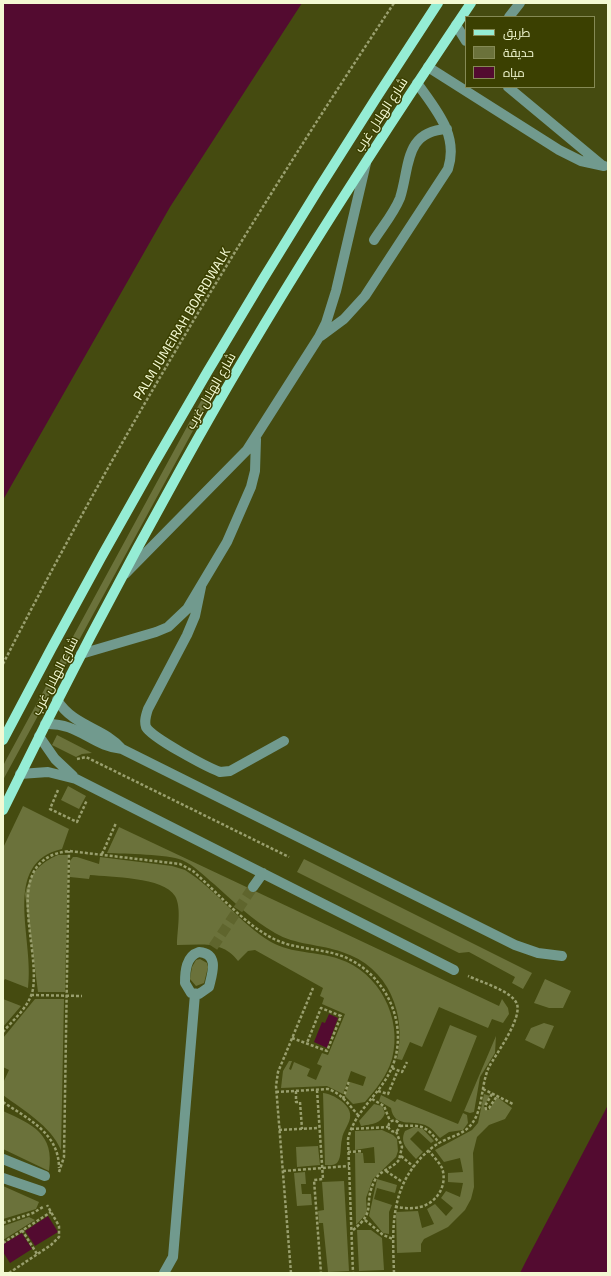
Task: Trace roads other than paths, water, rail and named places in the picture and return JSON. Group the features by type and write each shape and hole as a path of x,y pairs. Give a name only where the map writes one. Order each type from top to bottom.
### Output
{"main road":[{"name":"شارع الهلال غرب","path":"3,740 101,556 216,357 315,193 438,3"},
{"name":"شارع الهلال غرب","path":"3,810 81,654 184,464 234,377 301,265 417,83 471,3"}],"lane":[{"path":"510,16 520,3"},
{"path":"456,25 465,39"},
{"path":"428,67 559,150 580,161 606,168"},
{"path":"319,338 344,319 365,296 443,178 451,160 451,139 447,129 417,83"},
{"path":"509,88 606,168"},
{"path":"374,240 392,213 399,198 412,148 418,139 427,133 447,129"},
{"path":"124,575 227,472 256,439 319,338 326,323 336,292 366,163"},
{"path":"81,654 156,632 168,627 187,609 227,542 246,502 254,471 256,439"},
{"path":"201,587 192,622 148,709 145,718 146,727 158,739 220,772 230,772 284,741"},
{"path":"57,700 74,719 110,738 122,749"},
{"path":"45,724 62,724 106,746 122,749 515,945 538,953 562,956"},
{"path":"39,736 55,759 76,778"},
{"path":"20,774 48,772 76,778 454,970"},
{"path":"253,887 263,873"},
{"path":"210,950 214,965 209,987 203,993 195,994 188,990 185,983 189,960 195,953 210,950"},
{"path":"164,1273 173,1257 195,994"},
{"path":"3,1159 45,1176"},
{"path":"3,1178 41,1191"}],"water":[{"path":"3,3 302,3 170,207 3,500"},
{"path":"329,1014 338,1018 327,1048 314,1042 322,1022 325,1023"},
{"path":"608,1105 608,1273 520,1273 525,1263"},
{"path":"48,1216 58,1232 35,1246 25,1231"},
{"path":"22,1233 32,1249 10,1263 3,1252 3,1244"}],"tunnel":[{"path":"213,947 253,887"}]}
